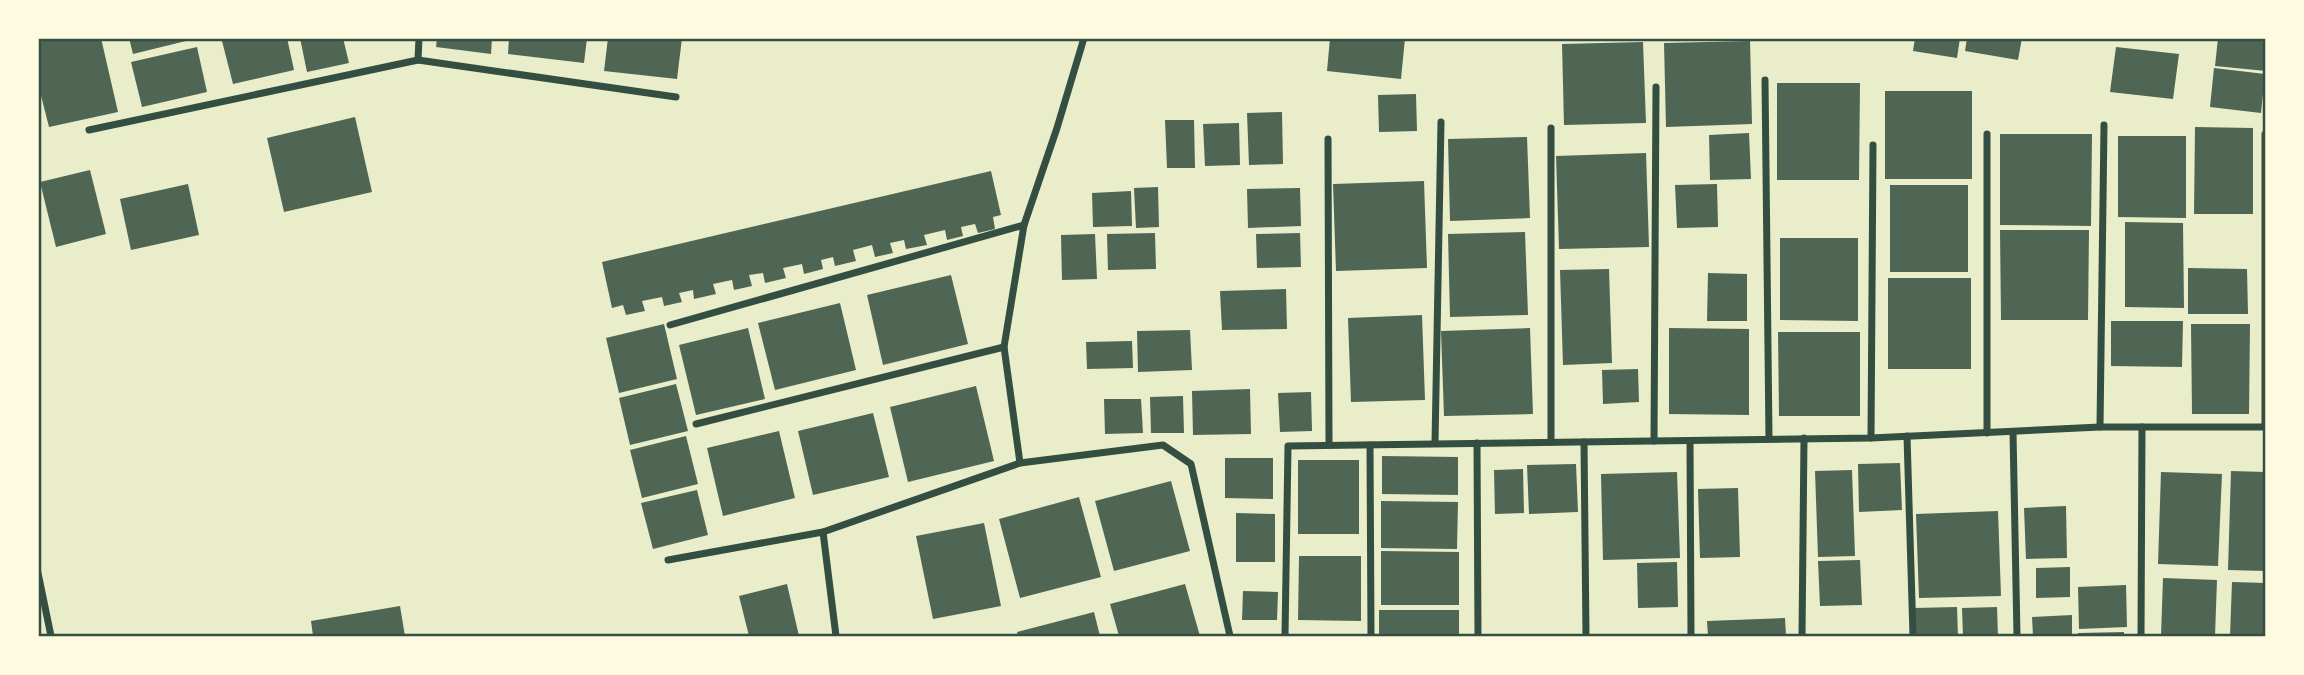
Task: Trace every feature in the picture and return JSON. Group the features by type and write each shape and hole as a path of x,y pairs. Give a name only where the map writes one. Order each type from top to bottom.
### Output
{"street":[{"path":"418,60 419,38"},
{"path":"1020,463 1004,347 1024,225 1058,128 1084,38"},
{"path":"89,130 418,60 676,97"},
{"path":"1765,80 1769,438"},
{"path":"1654,441 1656,87"},
{"path":"1435,443 1441,122"},
{"path":"2100,428 2104,125"},
{"path":"1551,128 1551,442"},
{"path":"1987,134 1987,433"},
{"path":"1285,636 1288,446 1871,438 2100,428 2265,426 2265,134"},
{"path":"1328,139 1329,445"},
{"path":"1871,438 1873,145"},
{"path":"670,325 1024,225"},
{"path":"696,424 1004,347"},
{"path":"2141,636 2143,427"},
{"path":"2013,432 2017,636"},
{"path":"1907,436 1913,636"},
{"path":"1802,636 1804,438"},
{"path":"1690,441 1691,636"},
{"path":"1584,442 1586,636"},
{"path":"1477,443 1478,636"},
{"path":"667,560 823,532 1020,463 1163,445 1191,464 1230,636"},
{"path":"1370,445 1371,636"},
{"path":"823,532 836,636"},
{"path":"38,573 51,636"}],"building":[{"path":"38,38 101,38 118,112 49,127 38,84"},
{"path":"129,38 194,38 194,39 133,54"},
{"path":"234,38 287,38 294,70 233,84 222,41"},
{"path":"300,38 343,38 349,63 307,72"},
{"path":"437,38 492,38 491,54 436,47"},
{"path":"509,38 587,38 584,63 508,54"},
{"path":"608,38 682,38 677,79 604,71"},
{"path":"1330,38 1405,38 1401,79 1327,71"},
{"path":"1915,38 1960,38 1957,58 1913,51"},
{"path":"1967,38 2022,38 2018,60 1965,51"},
{"path":"2218,38 2266,38 2266,71 2215,66"},
{"path":"1750,41 1752,124 1666,127 1664,43"},
{"path":"1643,42 1646,123 1564,125 1562,44"},
{"path":"197,47 207,92 142,107 131,62"},
{"path":"2116,47 2179,54 2173,99 2110,92"},
{"path":"2214,68 2265,74 2261,113 2210,107"},
{"path":"1777,83 1860,83 1859,180 1777,180"},
{"path":"1885,91 1972,91 1972,179 1885,179"},
{"path":"1416,94 1417,131 1379,132 1378,95"},
{"path":"1282,112 1283,164 1249,165 1247,113"},
{"path":"355,117 372,192 284,212 267,138"},
{"path":"1165,120 1194,120 1195,168 1167,168"},
{"path":"1239,123 1240,165 1205,166 1203,124"},
{"path":"2195,127 2253,128 2253,214 2194,214"},
{"path":"1749,133 1751,179 1710,180 1709,135"},
{"path":"2000,134 2092,134 2091,226 2000,225"},
{"path":"2118,136 2186,136 2186,218 2118,217"},
{"path":"1527,137 1530,218 1450,221 1448,139"},
{"path":"1646,153 1649,247 1559,249 1556,156"},
{"path":"90,170 106,234 56,247 40,182"},
{"path":"991,171 1001,215 993,217 995,229 978,233 975,224 961,227 963,236 947,240 945,230 924,235 927,245 906,249 904,240 890,243 893,253 875,257 872,245 853,250 856,261 835,266 833,257 821,260 823,269 804,274 802,264 783,268 786,278 765,283 763,273 749,275 752,286 734,290 732,280 713,284 716,294 694,299 693,290 679,293 682,302 664,306 662,297 642,301 645,311 626,315 623,305 612,308 602,262"},
{"path":"1424,181 1427,268 1336,271 1333,184"},
{"path":"188,184 199,235 131,250 120,199"},
{"path":"1717,184 1718,227 1677,228 1675,185"},
{"path":"1890,185 1968,185 1968,272 1890,272"},
{"path":"1158,187 1159,227 1136,228 1134,188"},
{"path":"1300,188 1301,226 1248,228 1247,189"},
{"path":"1131,191 1132,226 1093,227 1092,193"},
{"path":"2125,222 2183,223 2184,308 2125,307"},
{"path":"2000,230 2089,230 2088,320 2001,320"},
{"path":"1525,232 1528,315 1450,317 1448,234"},
{"path":"1155,233 1156,269 1108,270 1107,234"},
{"path":"1300,233 1301,267 1257,268 1256,234"},
{"path":"1095,234 1097,279 1062,280 1061,235"},
{"path":"1780,238 1858,238 1858,321 1780,320"},
{"path":"2188,268 2247,269 2248,314 2188,314"},
{"path":"1609,269 1612,363 1563,365 1560,270"},
{"path":"1708,273 1747,274 1747,321 1707,321"},
{"path":"951,275 968,344 883,365 867,295"},
{"path":"1888,278 1971,278 1971,369 1888,369"},
{"path":"1286,289 1287,329 1222,330 1220,291"},
{"path":"840,303 856,370 775,390 758,323"},
{"path":"1422,315 1425,400 1351,402 1348,318"},
{"path":"2111,321 2183,321 2182,367 2111,366"},
{"path":"664,324 677,379 619,393 606,338"},
{"path":"2191,324 2250,324 2249,414 2192,414"},
{"path":"748,328 765,399 696,415 679,345"},
{"path":"1530,328 1533,414 1444,416 1441,331"},
{"path":"1669,328 1749,329 1749,415 1669,414"},
{"path":"1190,330 1192,370 1138,372 1137,331"},
{"path":"1778,332 1860,332 1860,416 1779,416"},
{"path":"1132,341 1133,368 1087,369 1086,342"},
{"path":"1638,369 1639,402 1603,404 1602,370"},
{"path":"676,384 688,431 630,445 619,398"},
{"path":"976,386 994,461 908,482 890,407"},
{"path":"1250,389 1251,434 1193,435 1192,391"},
{"path":"1311,392 1312,431 1280,432 1278,393"},
{"path":"1183,396 1184,433 1151,433 1150,397"},
{"path":"1104,399 1141,399 1143,433 1105,434"},
{"path":"873,413 889,477 813,495 798,431"},
{"path":"779,431 795,498 723,516 707,448"},
{"path":"686,436 698,484 642,498 630,450"},
{"path":"1382,456 1458,457 1458,495 1382,494"},
{"path":"1225,458 1273,458 1273,499 1225,498"},
{"path":"1298,460 1359,460 1359,534 1298,534"},
{"path":"1900,463 1902,510 1859,512 1858,464"},
{"path":"1576,464 1578,512 1529,514 1527,465"},
{"path":"1523,469 1524,513 1495,514 1494,470"},
{"path":"1852,470 1855,556 1818,557 1815,471"},
{"path":"2231,471 2266,472 2266,571 2228,570"},
{"path":"1677,472 1680,558 1603,560 1601,474"},
{"path":"2161,472 2222,474 2218,566 2158,564"},
{"path":"1171,481 1190,551 1114,571 1095,501"},
{"path":"1738,488 1740,557 1700,558 1698,489"},
{"path":"697,490 708,535 653,549 641,503"},
{"path":"1079,497 1101,577 1020,598 999,519"},
{"path":"1381,501 1458,502 1457,549 1381,548"},
{"path":"2066,506 2067,558 2026,559 2024,508"},
{"path":"1998,511 2001,596 1919,598 1916,514"},
{"path":"1236,513 1275,514 1275,562 1236,562"},
{"path":"984,523 1001,606 933,619 916,536"},
{"path":"1381,551 1459,552 1459,605 1381,605"},
{"path":"1299,556 1361,556 1361,621 1298,620"},
{"path":"1860,560 1862,605 1820,606 1818,561"},
{"path":"1677,562 1678,607 1638,608 1637,563"},
{"path":"2070,567 2070,597 2036,598 2036,568"},
{"path":"2163,578 2217,580 2215,636 2161,636"},
{"path":"2232,582 2266,583 2266,636 2230,636"},
{"path":"787,584 799,636 749,636 739,596"},
{"path":"1185,584 1200,636 1119,636 1110,604"},
{"path":"2126,585 2127,627 2079,629 2078,587"},
{"path":"1243,591 1278,592 1277,620 1242,620"},
{"path":"400,606 405,636 313,636 311,621"},
{"path":"1957,607 1958,636 1915,636 1914,608"},
{"path":"1997,607 1998,636 1963,636 1962,608"},
{"path":"1379,610 1459,610 1459,636 1379,636"},
{"path":"1094,612 1100,636 1018,636 1017,632"},
{"path":"2072,615 2072,636 2033,636 2032,617"},
{"path":"1785,618 1786,636 1708,636 1707,621"},
{"path":"2124,632 2124,636 2078,636 2078,633"}]}
